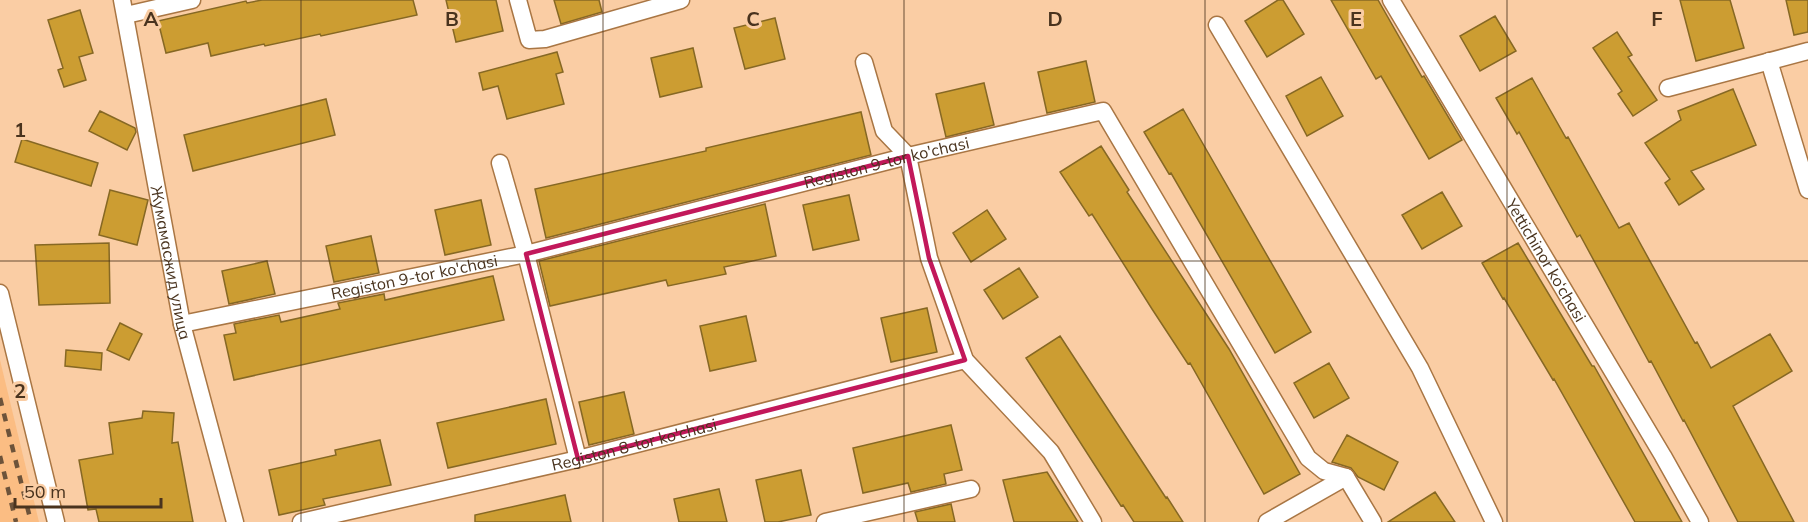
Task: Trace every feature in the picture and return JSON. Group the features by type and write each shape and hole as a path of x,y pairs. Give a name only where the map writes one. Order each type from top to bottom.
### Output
{"street":[{"path":"124,8 192,0"},
{"path":"518,0 529,40 545,39 681,0"},
{"name":"Yettichinor ko‘chasi","path":"1391,0 1700,522"},
{"name":"Жумамасжид улица","path":"124,8 182,324 235,522"},
{"path":"1217,25 1420,368 1494,522"},
{"path":"1668,88 1808,51"},
{"path":"1769,61 1808,190"},
{"path":"864,62 884,131 908,156 929,258 965,360 1051,452 1093,522"},
{"name":"Registon 9-tor ko'chasi","path":"182,324 526,254 908,156 1103,111 1308,458 1324,471 1346,477"},
{"path":"500,163 526,254 578,459"},
{"path":"0,292 56,522"},
{"name":"Registon 8-tor ko'chasi","path":"301,522 578,459 965,360"},
{"path":"1267,522 1346,477 1373,522"},
{"path":"825,522 900,514 971,489"}],"highlighted area":[{"path":"908,156 929,258 965,360 578,459 526,254"}],"shaded area":[{"path":"0,360 39,522 0,522"}],"building":[{"path":"262,0 413,0 417,15 321,36 320,34 265,46 264,44 211,56 208,43 166,53 158,21 246,1 247,3"},
{"path":"446,0 496,0 503,31 456,42"},
{"path":"554,0 599,0 602,12 561,24"},
{"path":"1278,0 1283,0 1304,34 1267,57 1245,21"},
{"path":"1331,0 1378,0 1422,77 1424,76 1462,140 1429,159 1381,76 1376,79"},
{"path":"1680,0 1730,0 1744,48 1696,61"},
{"path":"1786,0 1808,0 1808,32 1794,35"},
{"path":"80,10 93,53 79,57 86,80 64,87 58,70 63,68 48,20"},
{"path":"1495,16 1516,51 1480,71 1460,36"},
{"path":"775,18 785,59 745,69 734,28"},
{"path":"1617,32 1632,55 1628,57 1657,100 1633,116 1618,94 1622,91 1593,48"},
{"path":"693,48 702,87 660,97 651,58"},
{"path":"557,52 563,72 556,74 564,104 507,119 498,86 483,90 479,73"},
{"path":"1086,61 1095,102 1047,113 1038,72"},
{"path":"1321,77 1343,116 1307,136 1286,96"},
{"path":"1532,78 1619,228 1629,223 1711,368 1770,334 1792,371 1733,406 1794,522 1738,522 1684,420 1651,361 1649,362 1580,235 1577,237 1519,132 1517,134 1496,98"},
{"path":"984,83 994,125 946,137 936,94"},
{"path":"1733,89 1756,145 1691,171 1704,189 1679,205 1665,183 1670,179 1645,143 1681,120 1678,111"},
{"path":"326,99 335,135 193,171 184,135"},
{"path":"1183,109 1311,332 1275,353 1171,173 1169,174 1144,132"},
{"path":"100,111 135,128 136,132 127,150 89,131"},
{"path":"861,112 871,155 546,238 535,189 706,151 706,148"},
{"path":"22,139 98,163 91,186 15,162"},
{"path":"1101,146 1129,190 1127,192 1229,349 1300,474 1264,494 1190,363 1188,364 1092,214 1089,216 1060,172"},
{"path":"110,190 148,200 137,245 99,235"},
{"path":"1442,192 1462,226 1422,249 1402,215"},
{"path":"849,195 859,240 813,250 803,205"},
{"path":"481,200 491,245 445,255 435,210"},
{"path":"765,204 776,256 724,267 726,274 668,286 666,280 550,306 539,261"},
{"path":"987,210 1006,239 971,262 953,233"},
{"path":"371,236 379,273 334,282 326,246"},
{"path":"109,243 110,303 39,305 35,245"},
{"path":"1518,243 1594,366 1682,522 1635,522 1554,379 1503,299 1482,263"},
{"path":"267,261 275,294 229,304 222,271"},
{"path":"1019,268 1038,297 1003,319 984,290"},
{"path":"493,276 504,320 234,380 224,335 236,333 234,324 279,315 281,322 340,309 338,303 384,294 385,300"},
{"path":"927,308 937,352 891,362 881,318"},
{"path":"746,316 756,361 710,371 700,326"},
{"path":"120,323 142,334 129,360 107,350"},
{"path":"1060,336 1183,522 1134,522 1123,505 1121,506 1026,358"},
{"path":"66,350 102,353 101,370 65,366"},
{"path":"1329,363 1349,398 1314,418 1294,383"},
{"path":"624,392 634,434 589,445 579,402"},
{"path":"546,399 556,444 448,468 437,423"},
{"path":"143,411 174,413 172,443 178,442 193,522 99,522 96,509 88,510 79,460 113,454 109,423 142,418"},
{"path":"951,425 962,470 944,474 946,484 911,492 908,483 863,493 853,448"},
{"path":"1347,435 1398,462 1384,490 1358,477 1351,468 1332,462"},
{"path":"380,440 391,485 323,499 325,505 279,515 269,470 336,455 335,450"},
{"path":"801,470 811,515 778,522 765,522 756,480"},
{"path":"1047,472 1078,522 1014,522 1003,480"},
{"path":"719,489 727,522 679,522 674,499"},
{"path":"1435,492 1455,522 1388,522 1413,506"},
{"path":"565,495 571,522 475,522 475,515"},
{"path":"951,504 955,522 918,522 915,512"}],"railway":[{"path":"0,398 31,522"},
{"path":"0,456 16,522"}]}
